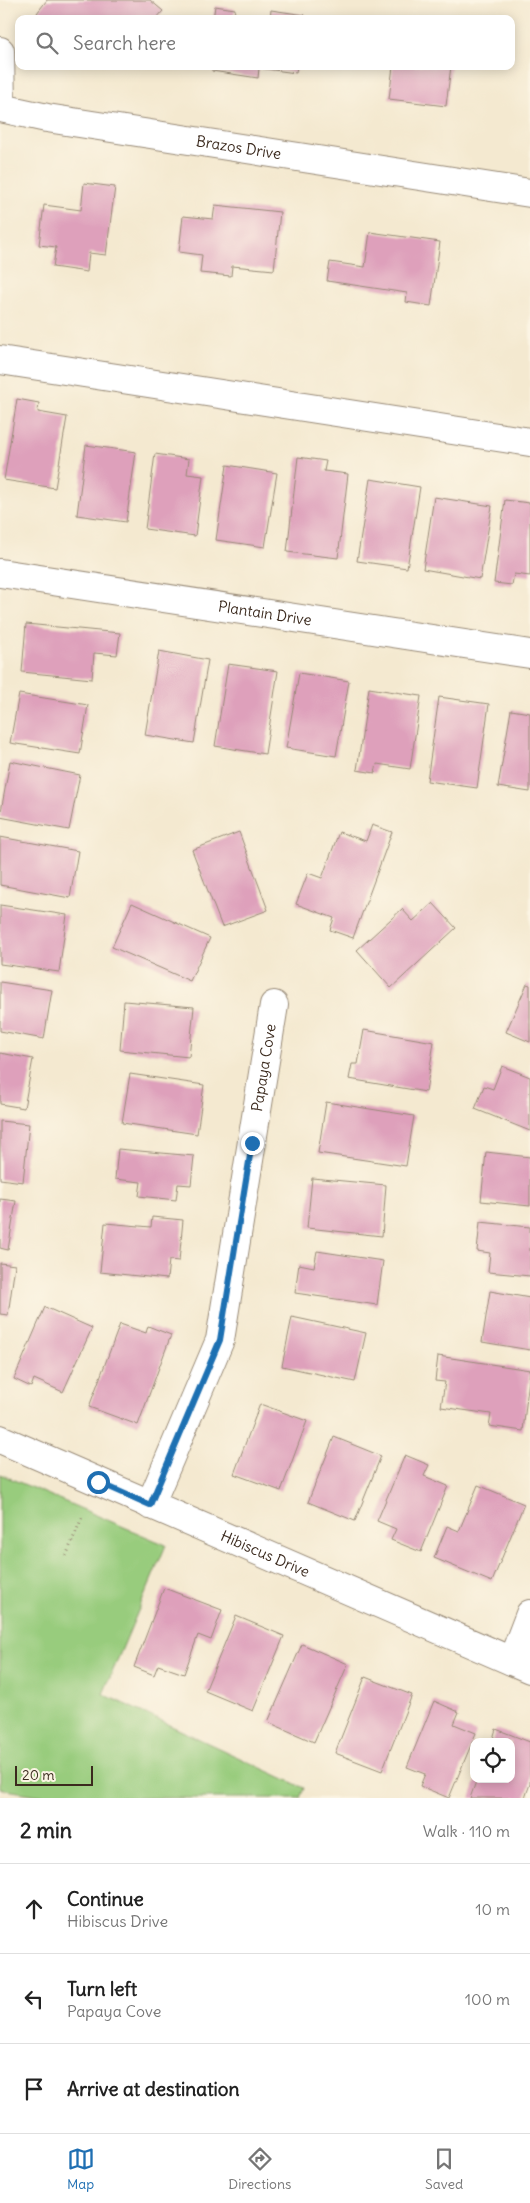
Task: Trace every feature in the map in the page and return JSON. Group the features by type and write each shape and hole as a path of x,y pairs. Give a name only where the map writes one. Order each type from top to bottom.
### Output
{"street":[{"name":"Brazos Drive","path":"0,51 2,108 47,118 530,194"},
{"path":"0,360 530,442"},
{"name":"Plantain Drive","path":"0,573 530,654"},
{"name":"Papaya Cove","path":"150,1505 220,1340 274,1005"},
{"name":"Hibiscus Drive","path":"0,1439 521,1665"},
{"path":"521,1665 530,1614"}],"path":[{"path":"66,1556 83,1515"}],"green space":[{"path":"0,1474 166,1545 103,1694 304,1788 300,1798 56,1798 0,1789"}],"building":[{"path":"47,0 150,0 163,11 160,15 39,15 37,13"},
{"path":"215,6 235,9 234,15 214,15"},
{"path":"271,10 305,15 270,15"},
{"path":"212,70 259,70 258,78"},
{"path":"274,70 296,70 296,73"},
{"path":"393,70 450,70 446,106 389,99"},
{"path":"84,183 115,187 106,255 89,253 87,272 53,267 56,247 39,245 44,205 81,210"},
{"path":"215,205 280,212 274,270 232,266 231,276 200,273 202,255 179,252 183,216 213,219"},
{"path":"370,232 440,242 431,306 406,302 407,293 327,281 330,262 365,267"},
{"path":"17,399 39,403 38,412 67,417 55,488 4,480"},
{"path":"86,445 136,452 126,522 77,515"},
{"path":"155,454 189,459 187,474 203,476 195,536 145,529"},
{"path":"298,457 326,461 324,471 348,474 338,558 287,552"},
{"path":"227,465 277,473 265,547 216,540"},
{"path":"370,479 420,487 407,568 357,561"},
{"path":"434,497 492,506 480,579 423,569"},
{"path":"505,500 530,503 530,576 514,574 512,585 494,583"},
{"path":"26,624 120,633 117,655 94,653 92,679 22,672"},
{"path":"159,651 208,660 194,743 145,735"},
{"path":"228,664 278,671 265,754 215,746"},
{"path":"299,673 349,681 336,756 286,748"},
{"path":"369,688 421,696 410,769 377,764 375,773 357,770"},
{"path":"19,694 88,705 80,754 10,743"},
{"path":"439,697 489,704 477,788 427,781"},
{"path":"511,710 530,713 530,792 498,787"},
{"path":"10,761 80,775 69,830 0,817"},
{"path":"372,825 392,832 353,938 330,930 334,918 296,904 308,873 322,878 339,832 366,841"},
{"path":"239,832 268,910 222,927 192,850"},
{"path":"0,837 78,851 70,898 0,885"},
{"path":"132,903 210,938 190,981 112,947"},
{"path":"433,903 456,928 391,988 357,950 402,909 413,921"},
{"path":"0,905 67,915 59,972 0,964"},
{"path":"0,982 52,990 44,1039 0,1031"},
{"path":"527,984 530,985 530,1042 506,1032"},
{"path":"124,1001 194,1007 189,1057 120,1050"},
{"path":"364,1030 434,1042 426,1092 349,1079 352,1064 358,1064"},
{"path":"0,1053 33,1059 24,1108 0,1104"},
{"path":"502,1066 530,1077 530,1131 475,1109 484,1086 493,1089"},
{"path":"130,1074 204,1085 197,1134 122,1123"},
{"path":"326,1102 414,1116 406,1166 318,1153"},
{"path":"0,1121 29,1124 23,1182 0,1179"},
{"path":"118,1149 194,1156 191,1185 178,1184 176,1200 139,1196 141,1182 115,1179"},
{"path":"486,1152 530,1157 530,1206 481,1201"},
{"path":"312,1178 386,1185 382,1236 307,1228"},
{"path":"0,1199 16,1201 8,1250 0,1248"},
{"path":"152,1217 183,1220 179,1261 169,1260 167,1279 100,1272 105,1223 151,1227"},
{"path":"480,1222 530,1227 530,1276 488,1272 490,1253 477,1251"},
{"path":"317,1251 383,1261 377,1305 295,1293 299,1264 314,1267"},
{"path":"0,1263 15,1265 8,1315 0,1314"},
{"path":"490,1291 530,1298 530,1350 482,1342"},
{"path":"45,1307 92,1328 63,1392 34,1379 31,1387 14,1379"},
{"path":"292,1317 366,1333 355,1382 282,1366"},
{"path":"120,1324 146,1333 148,1326 171,1335 138,1425 89,1407"},
{"path":"438,1356 530,1370 523,1431 489,1426 491,1414 441,1407 445,1382 435,1381"},
{"path":"260,1404 307,1421 281,1491 234,1474"},
{"path":"334,1437 381,1456 355,1521 308,1502"},
{"path":"405,1455 429,1465 424,1476 448,1486 421,1552 391,1540 396,1529 377,1521"},
{"path":"478,1485 524,1504 492,1582 434,1558 447,1526 459,1531"},
{"path":"164,1588 222,1610 211,1640 198,1635 184,1674 158,1665 154,1675 134,1667"},
{"path":"236,1616 284,1636 253,1711 205,1691"},
{"path":"302,1644 348,1664 314,1742 268,1722"},
{"path":"365,1677 412,1695 382,1771 335,1753"},
{"path":"434,1701 459,1712 454,1724 476,1733 474,1738 470,1738 470,1747 449,1798 420,1786 425,1774 407,1767"},
{"path":"496,1729 530,1742 530,1784 525,1798 470,1798 476,1783 515,1783 515,1738 493,1738"}],"route":[{"path":"98,1482 150,1505 220,1340 252,1143"}]}
